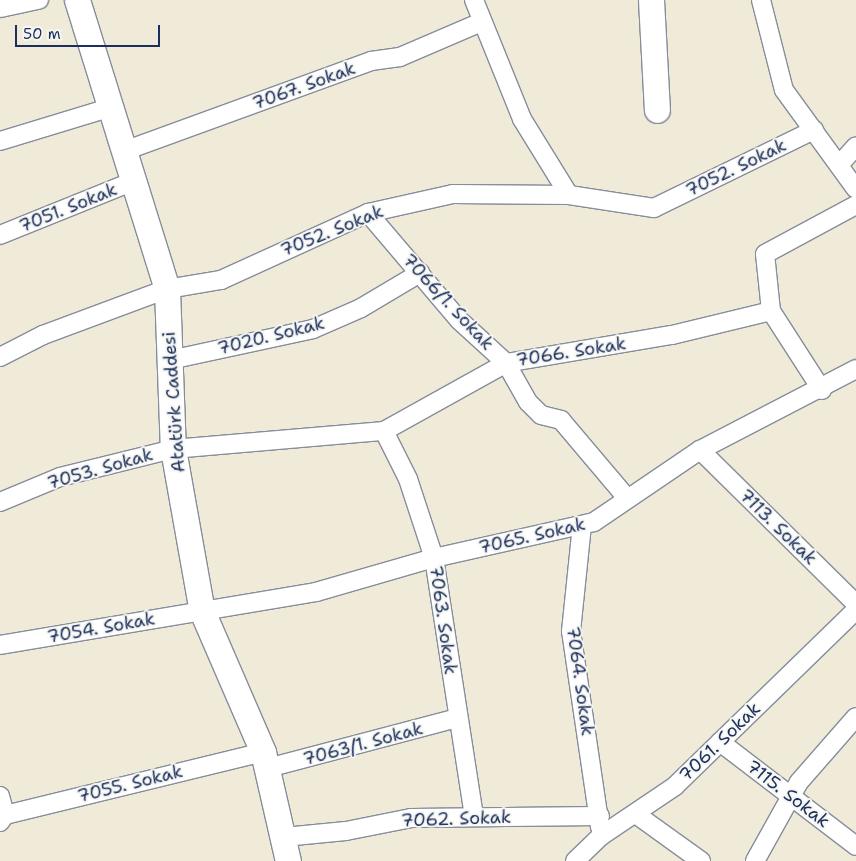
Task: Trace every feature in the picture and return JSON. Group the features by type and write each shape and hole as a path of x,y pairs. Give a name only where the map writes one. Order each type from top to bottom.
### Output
{"main road":[{"name":"Atatürk Caddesi","path":"77,0 127,150 167,289 173,449 202,611 266,760 286,849"},
{"path":"651,0 657,110"}],"street":[{"path":"0,8 39,0"},
{"path":"474,0 479,23 522,120 569,195"},
{"path":"760,0 784,90 856,189"},
{"name":"7067. Sokak","path":"127,150 371,61 400,57 479,23"},
{"path":"0,141 112,106"},
{"name":"7052. Sokak","path":"0,357 43,335 167,289 221,280 368,213 453,194 569,195 654,208 814,130"},
{"path":"839,165 856,146"},
{"name":"7051. Sokak","path":"0,235 136,180"},
{"path":"822,390 771,311 765,254 856,205"},
{"name":"7066/1. Sokak","path":"368,213 459,320 506,363 528,402 542,414 561,420 626,498"},
{"name":"7020. Sokak","path":"170,360 313,329 361,308 420,273"},
{"name":"7066. Sokak","path":"173,449 384,432 506,363 672,335 771,311"},
{"name":"7065. Sokak","path":"202,611 316,592 434,558 594,522 626,498 700,450 822,390 856,369"},
{"name":"7063. Sokak","path":"384,432 408,478 434,558 457,718 474,817"},
{"name":"7053. Sokak","path":"0,502 60,477 173,449"},
{"name":"7113. Sokak","path":"700,450 856,604"},
{"name":"7064. Sokak","path":"582,525 571,631 600,816 601,836"},
{"name":"7061. Sokak","path":"575,861 601,836 637,815 720,742 856,610"},
{"name":"7054. Sokak","path":"0,645 202,611"},
{"name":"7063/1. Sokak","path":"266,760 457,718"},
{"path":"755,861 791,796 856,718"},
{"name":"7115. Sokak","path":"720,742 856,846"},
{"name":"7055. Sokak","path":"3,818 266,760"},
{"path":"0,796 3,818"},
{"path":"637,815 700,861"},
{"name":"7062. Sokak","path":"286,849 411,818 600,816"}]}
